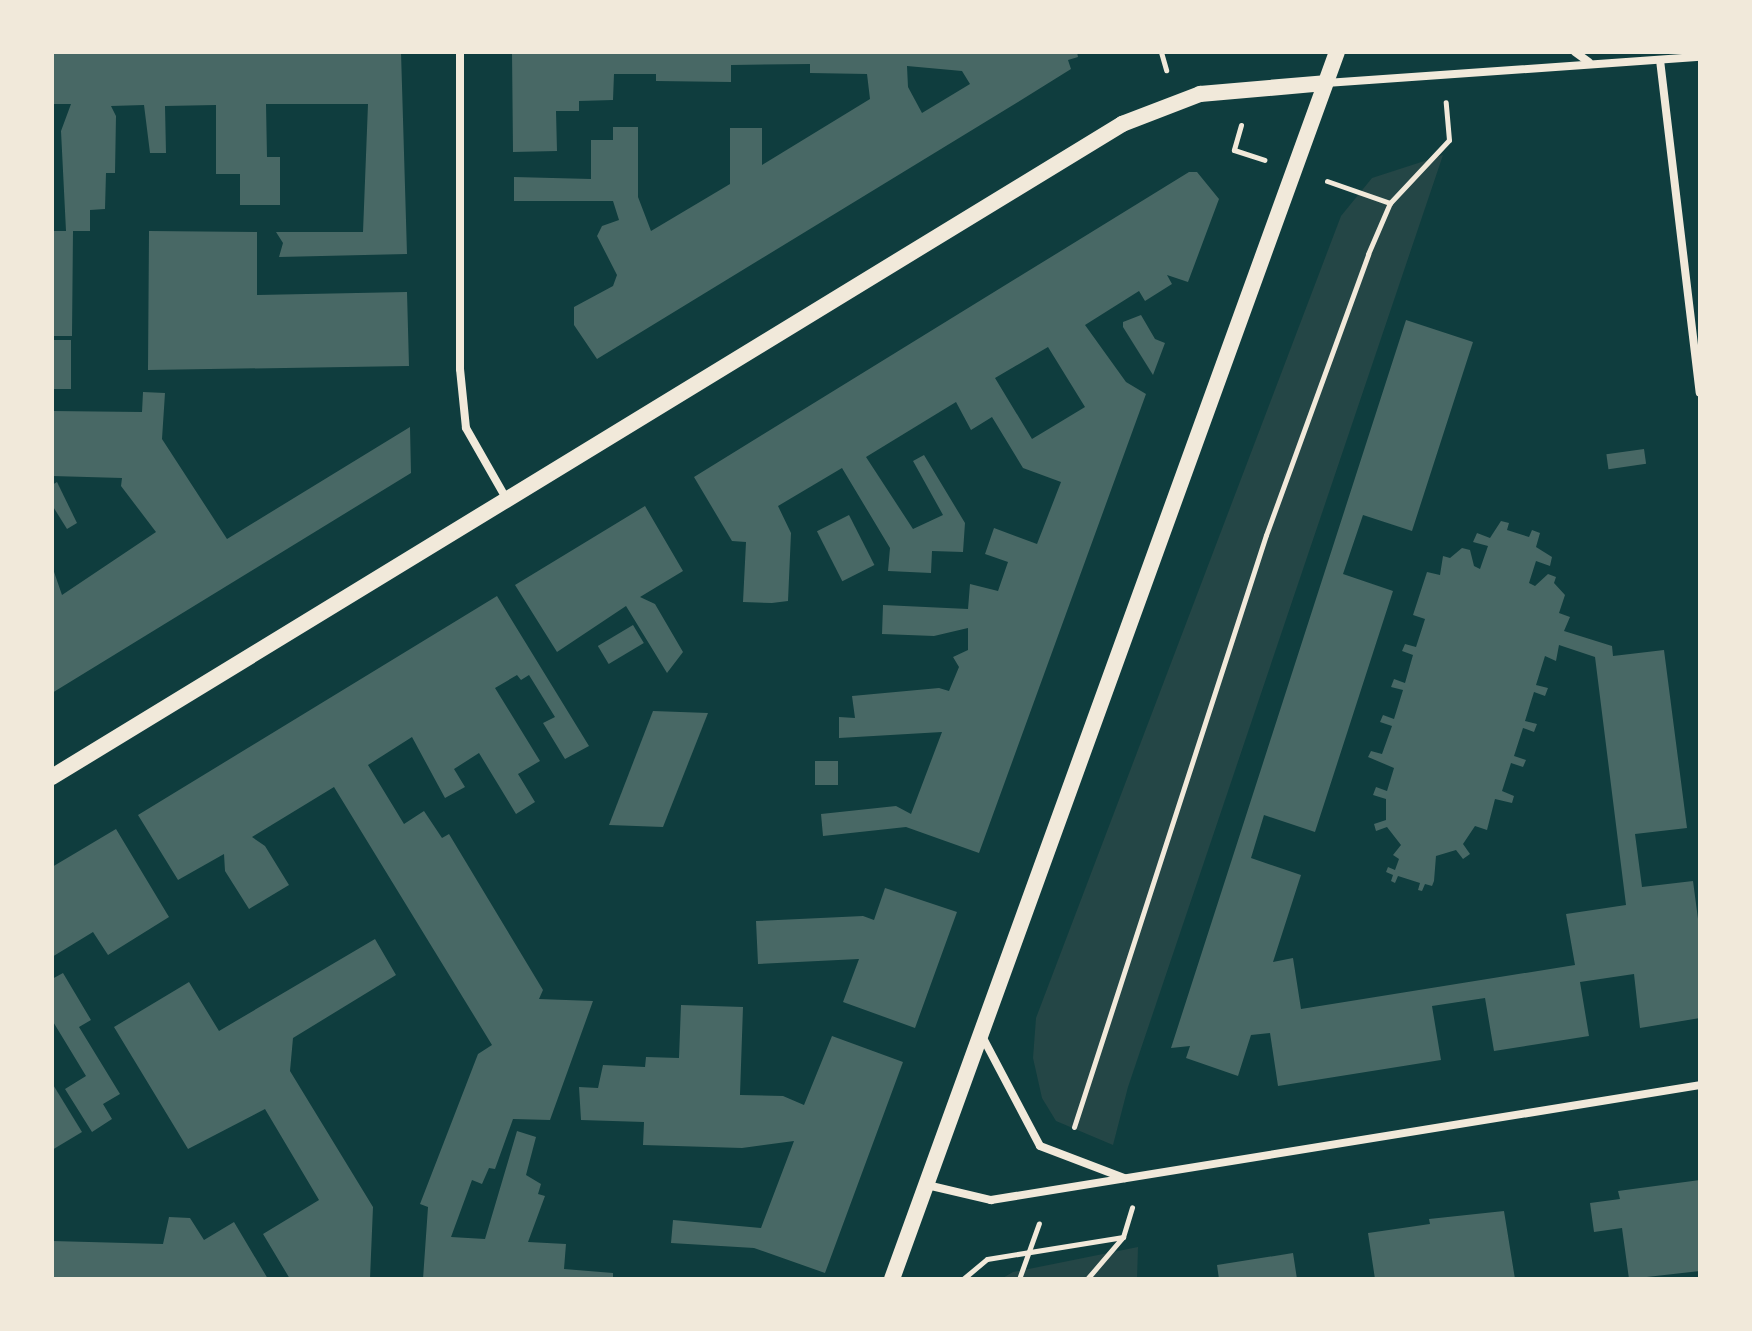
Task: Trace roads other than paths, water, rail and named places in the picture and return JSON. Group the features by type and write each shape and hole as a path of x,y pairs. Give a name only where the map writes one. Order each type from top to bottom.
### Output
{"main road":[{"path":"892,1279 1337,52"},
{"path":"52,777 1122,124 1200,94 1325,83"}],"street":[{"path":"460,52 460,369 466,428 506,498"},
{"path":"1575,52 1589,62"},
{"path":"1325,83 1589,62 1700,57"},
{"path":"1660,60 1700,393"},
{"path":"981,1034 1026,1126 1040,1146 1063,1158 1125,1178"},
{"path":"926,1184 991,1200 1700,1085"}]}
